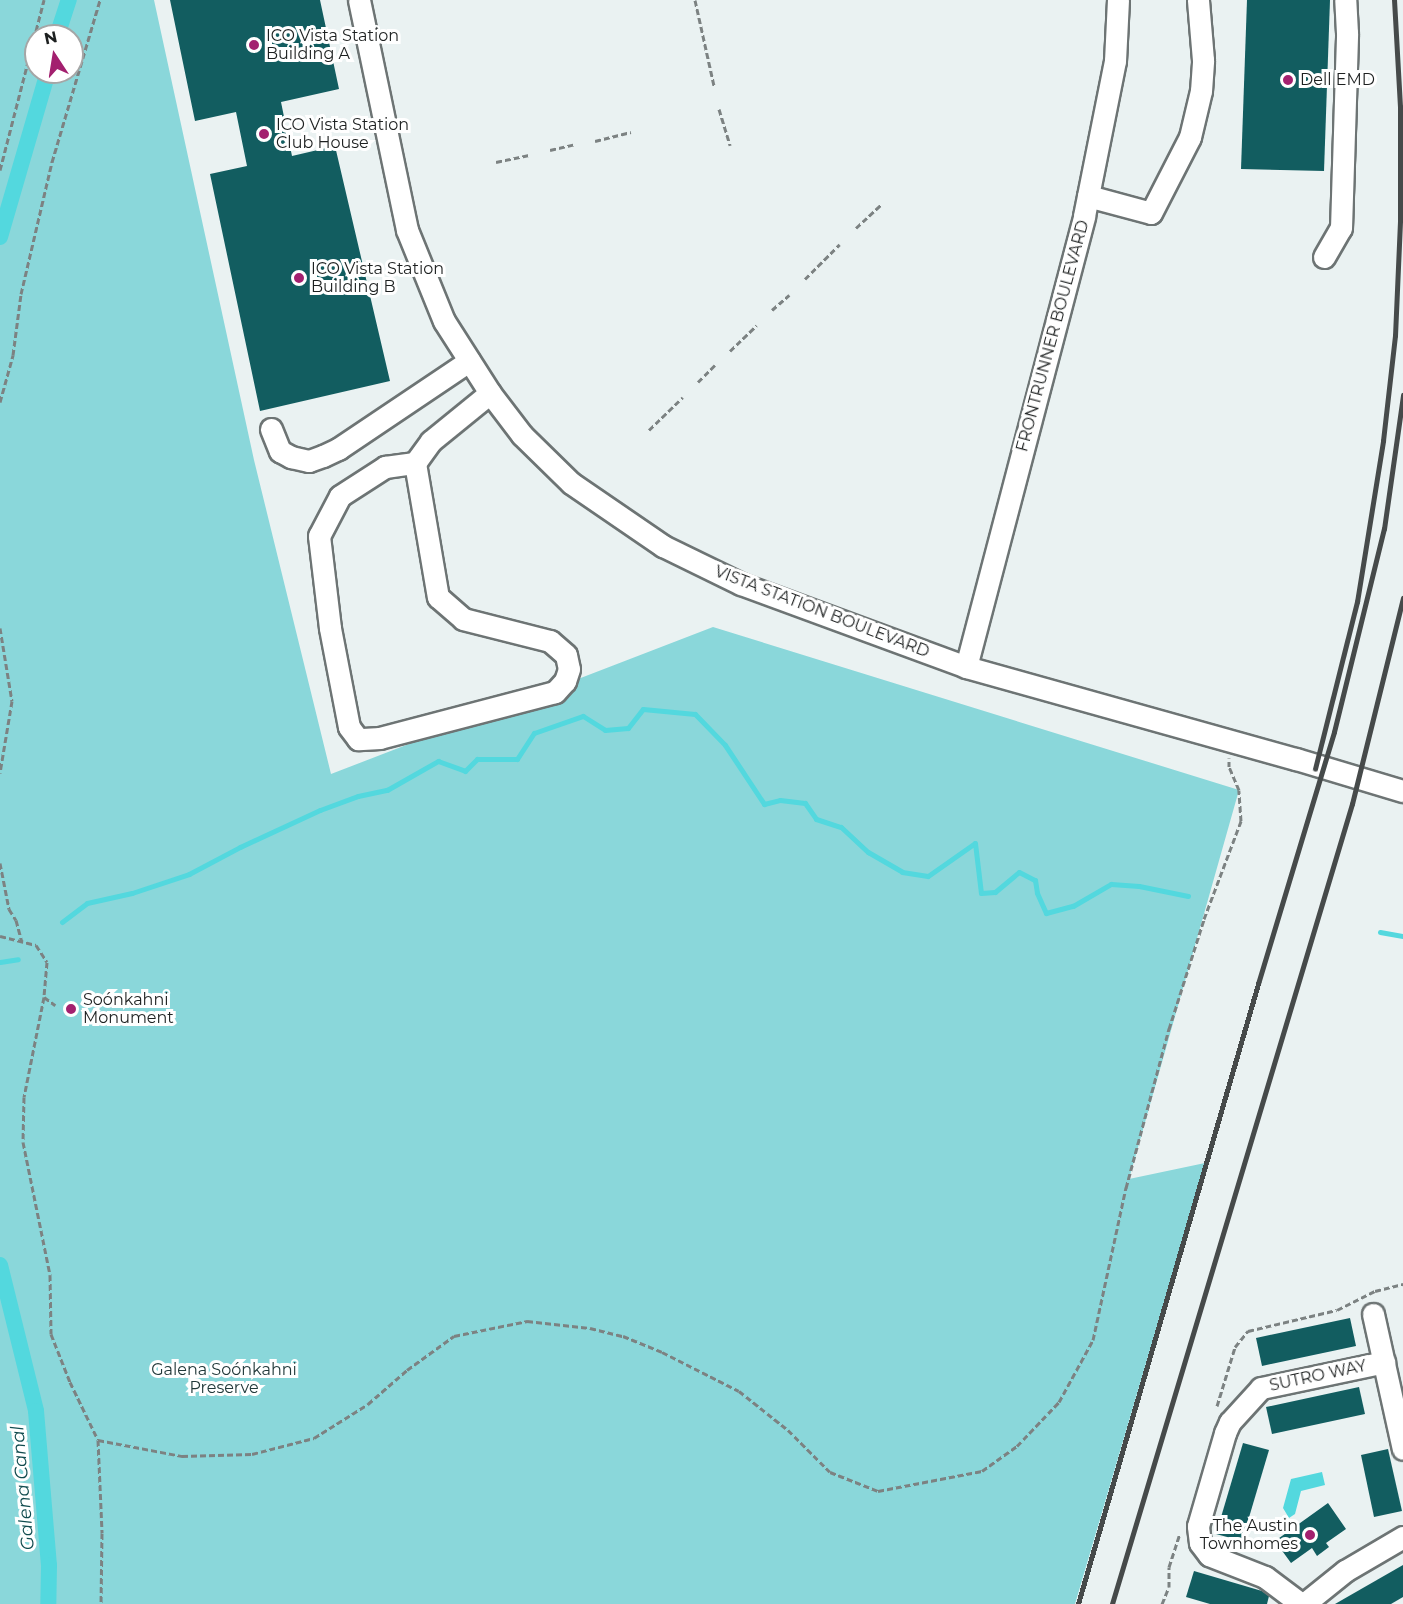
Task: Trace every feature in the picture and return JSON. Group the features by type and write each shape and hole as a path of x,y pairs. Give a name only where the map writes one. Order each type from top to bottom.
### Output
{"street":[{"name":"VISTA STATION BOULEVARD","path":"359,0 407,230 444,321 490,393 522,435 571,483 663,546 741,584 966,667 1403,791"},
{"name":"FRONTRUNNER BOULEVARD","path":"966,667 1088,196 1115,62 1118,0"},
{"path":"1088,196 1151,213 1190,137 1201,91 1203,60 1198,0"},
{"path":"1324,257 1341,228 1347,33 1345,0"},
{"path":"271,429 280,451 309,461 323,456 469,361"},
{"path":"415,463 385,467 340,496 319,536 330,628 349,727 358,739 380,738 555,692 564,681 569,669 566,655 550,641 463,619 438,597 415,463 431,441 490,393"},
{"path":"1373,1314 1403,1449"},
{"name":"SUTRO WAY","path":"1302,1604 1265,1577 1209,1556 1198,1539 1198,1526 1230,1422 1254,1393 1266,1386 1384,1362"},
{"path":"1302,1604 1345,1571 1403,1538"}],"path":[{"path":"0,170 44,0"},
{"path":"0,402 13,355 21,294 52,162 100,0"},
{"path":"695,0 714,86"},
{"path":"719,109 730,145"},
{"path":"595,141 631,132"},
{"path":"550,150 575,144"},
{"path":"496,162 530,155"},
{"path":"856,228 882,204"},
{"path":"805,279 840,244"},
{"path":"772,310 789,294"},
{"path":"730,351 757,325"},
{"path":"698,382 715,365"},
{"path":"649,430 683,397"},
{"path":"0,628 12,701 0,773"},
{"path":"98,1440 182,1456 252,1454 314,1438 368,1404 407,1370 454,1336 527,1321 590,1328 623,1336 662,1352 739,1391 788,1430 830,1472 878,1491 982,1471 1017,1446 1059,1402 1093,1340 1126,1188 1169,1029 1204,919 1241,821 1239,790 1229,767 1228,742"},
{"path":"0,863 9,909 16,920 22,942"},
{"path":"0,936 36,945 47,962 44,997 24,1096 23,1142 50,1275 51,1334 70,1382 98,1440 102,1533 101,1604"},
{"path":"44,997 55,1005"}],"green space":[{"name":"Galena Soónkahni Preserve","path":"0,0 154,0 254,460 331,774 713,627 1239,790 1129,1179 1205,1163 1075,1604 0,1604"}],"shaded area":[{"path":"1322,1472 1325,1485 1301,1491 1295,1514 1289,1518 1283,1508 1291,1479"}],"building":[{"name":"ICO Vista Station Building B","path":"170,0 320,0 339,89 281,102 292,156 335,146 390,381 260,411 210,174 247,166 236,112 195,121"},
{"path":"1247,0 1330,0 1324,171 1241,169"},
{"path":"1350,1318 1356,1346 1262,1366 1256,1338"},
{"path":"1359,1387 1365,1414 1272,1434 1266,1407"},
{"path":"1243,1443 1269,1450 1242,1541 1216,1534"},
{"path":"1388,1449 1402,1511 1374,1517 1361,1455"},
{"name":"The Austin Townhomes","path":"1328,1503 1346,1529 1326,1543 1329,1547 1317,1556 1312,1548 1291,1563 1275,1541"},
{"path":"1403,1565 1403,1597 1391,1604 1335,1604"},
{"path":"1194,1571 1262,1591 1269,1596 1267,1604 1210,1604 1186,1597"}],"waterway":[{"name":"Galena Canal","path":"61,24 69,0"},
{"name":"Galena Canal","path":"0,237 45,84"},
{"path":"62,922 87,903 132,893 189,874 240,847 320,810 358,796 387,790 438,761 465,771 477,759 517,759 534,733 583,716 605,730 628,728 643,709 695,714 725,745 764,804 780,800 805,803 816,819 841,827 868,852 902,872 928,876 975,843 981,893 995,892 1019,872 1035,880 1037,893 1046,913 1073,906 1111,884 1139,886 1188,896"},
{"path":"1380,932 1403,936"},
{"path":"0,962 18,959"},
{"name":"Galena Canal","path":"0,1265 36,1411 49,1565 48,1604"}],"railway":[{"path":"1315,769 1357,602 1383,441 1395,336 1400,221 1400,107 1394,0"},
{"path":"1078,1604 1258,984 1334,732 1384,529 1403,395"},
{"path":"1112,1604 1352,804 1403,598"}],"place":[{"name":"ICO Vista Station Building A","path":"254,45"},
{"name":"Dell EMD","path":"1288,80"},
{"name":"ICO Vista Station Club House","path":"264,134"},
{"name":"ICO Vista Station Building B","path":"299,278"},
{"name":"Soónkahni Monument","path":"71,1009"},
{"name":"The Austin Townhomes","path":"1310,1535"}]}
